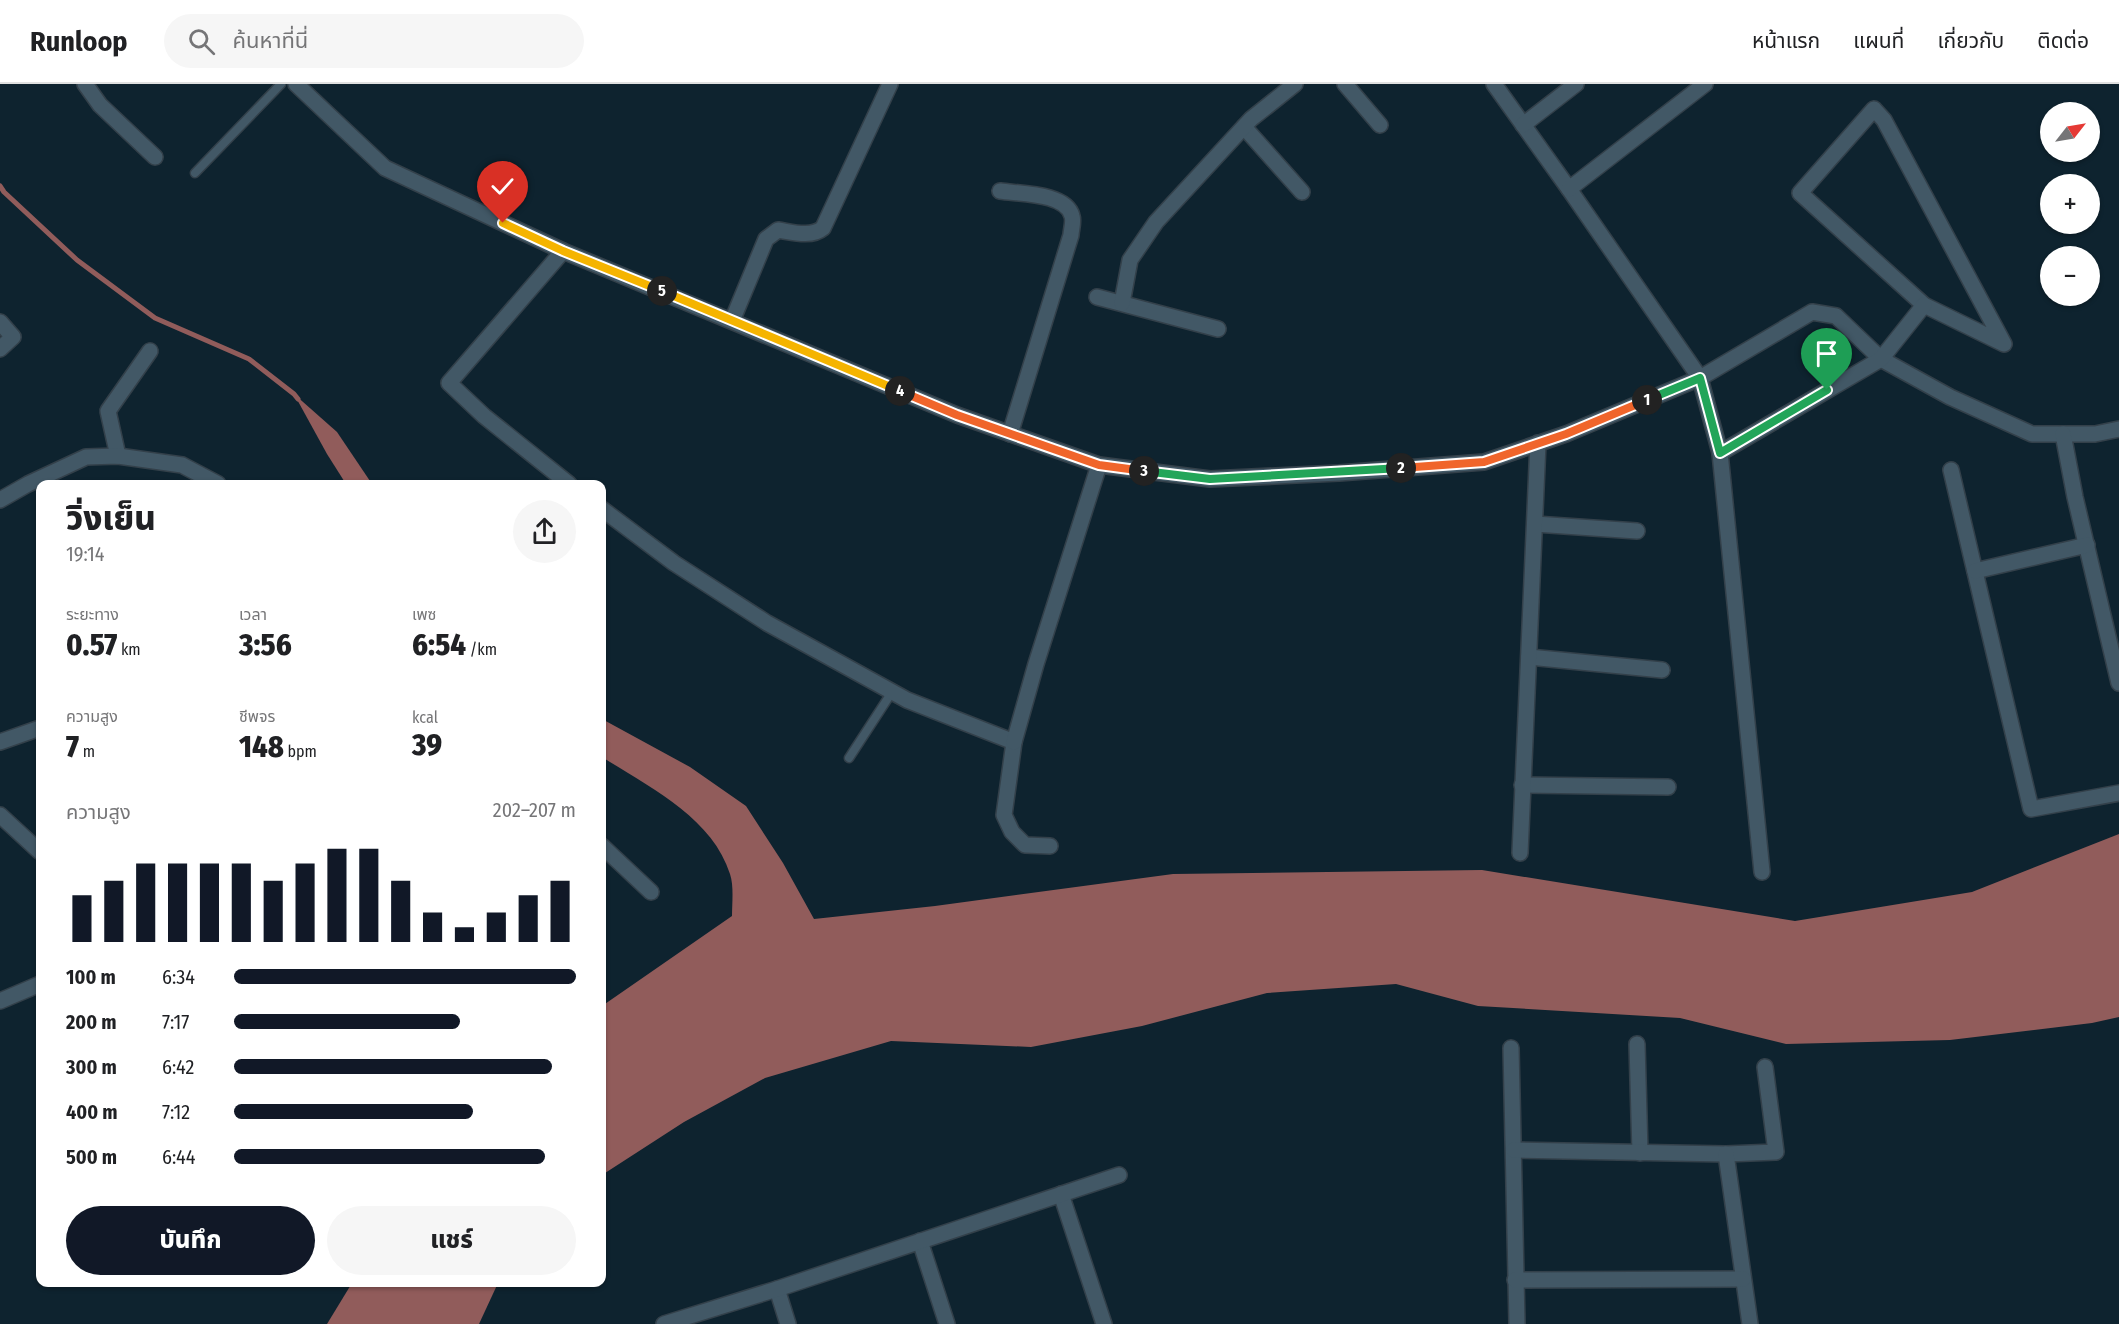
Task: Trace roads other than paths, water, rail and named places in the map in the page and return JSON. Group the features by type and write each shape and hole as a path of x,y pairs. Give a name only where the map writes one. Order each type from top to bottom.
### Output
{"street":[{"path":"85,84 100,105 155,157"},
{"path":"296,84 385,168 563,251 957,415 1099,465 1210,479 1339,473 1484,462 1566,434 1700,378 1812,312 1836,316 1881,359 1950,397 2032,434 2095,434 2119,429"},
{"path":"732,321 766,239 778,230 817,233 823,228 890,84"},
{"path":"1122,303 1130,260 1156,222 1244,127 1294,84"},
{"path":"1345,84 1380,125"},
{"path":"1494,84 1700,378 1720,453 1762,872"},
{"path":"1523,125 1576,84"},
{"path":"1569,189 1705,84"},
{"path":"1874,109 1884,120 2004,344 1924,305 1800,193 1874,109"},
{"path":"1244,127 1302,192"},
{"path":"1000,190 1057,199 1067,206 1073,218 1071,235 1010,434"},
{"path":"563,251 449,383 484,416 564,480"},
{"path":"1096,297 1218,330"},
{"path":"1720,453 1881,359 1924,305"},
{"path":"0,322 13,337 0,349"},
{"path":"118,456 108,411 150,351"},
{"path":"2063,434 2119,683"},
{"path":"1520,853 1538,443"},
{"path":"37,480 86,457 118,456 182,465 210,480"},
{"path":"1050,846 1025,845 1012,832 1004,815 1014,742 1036,663 1099,465"},
{"path":"1951,470 2031,809 2119,793"},
{"path":"0,500 36,480"},
{"path":"606,512 674,563 767,623 907,700 1014,742"},
{"path":"1534,524 1637,531"},
{"path":"1975,571 2087,545"},
{"path":"1529,657 1662,670"},
{"path":"0,742 36,729"},
{"path":"1522,785 1668,787"},
{"path":"0,815 36,848"},
{"path":"606,850 651,892"},
{"path":"0,1001 36,986"},
{"path":"1637,1044 1640,1153"},
{"path":"1511,1048 1517,1324"},
{"path":"1514,1150 1726,1154 1776,1152 1765,1067"},
{"path":"1726,1154 1750,1324"},
{"path":"664,1324 777,1289 1119,1175"},
{"path":"1061,1194 1104,1324"},
{"path":"920,1241 947,1324"},
{"path":"1515,1280 1743,1279"},
{"path":"777,1289 788,1324"}],"lane":[{"path":"195,173 281,84"},
{"path":"849,758 892,692"}],"waterway":[{"path":"0,186 77,260 155,318 249,359 298,399"}]}
